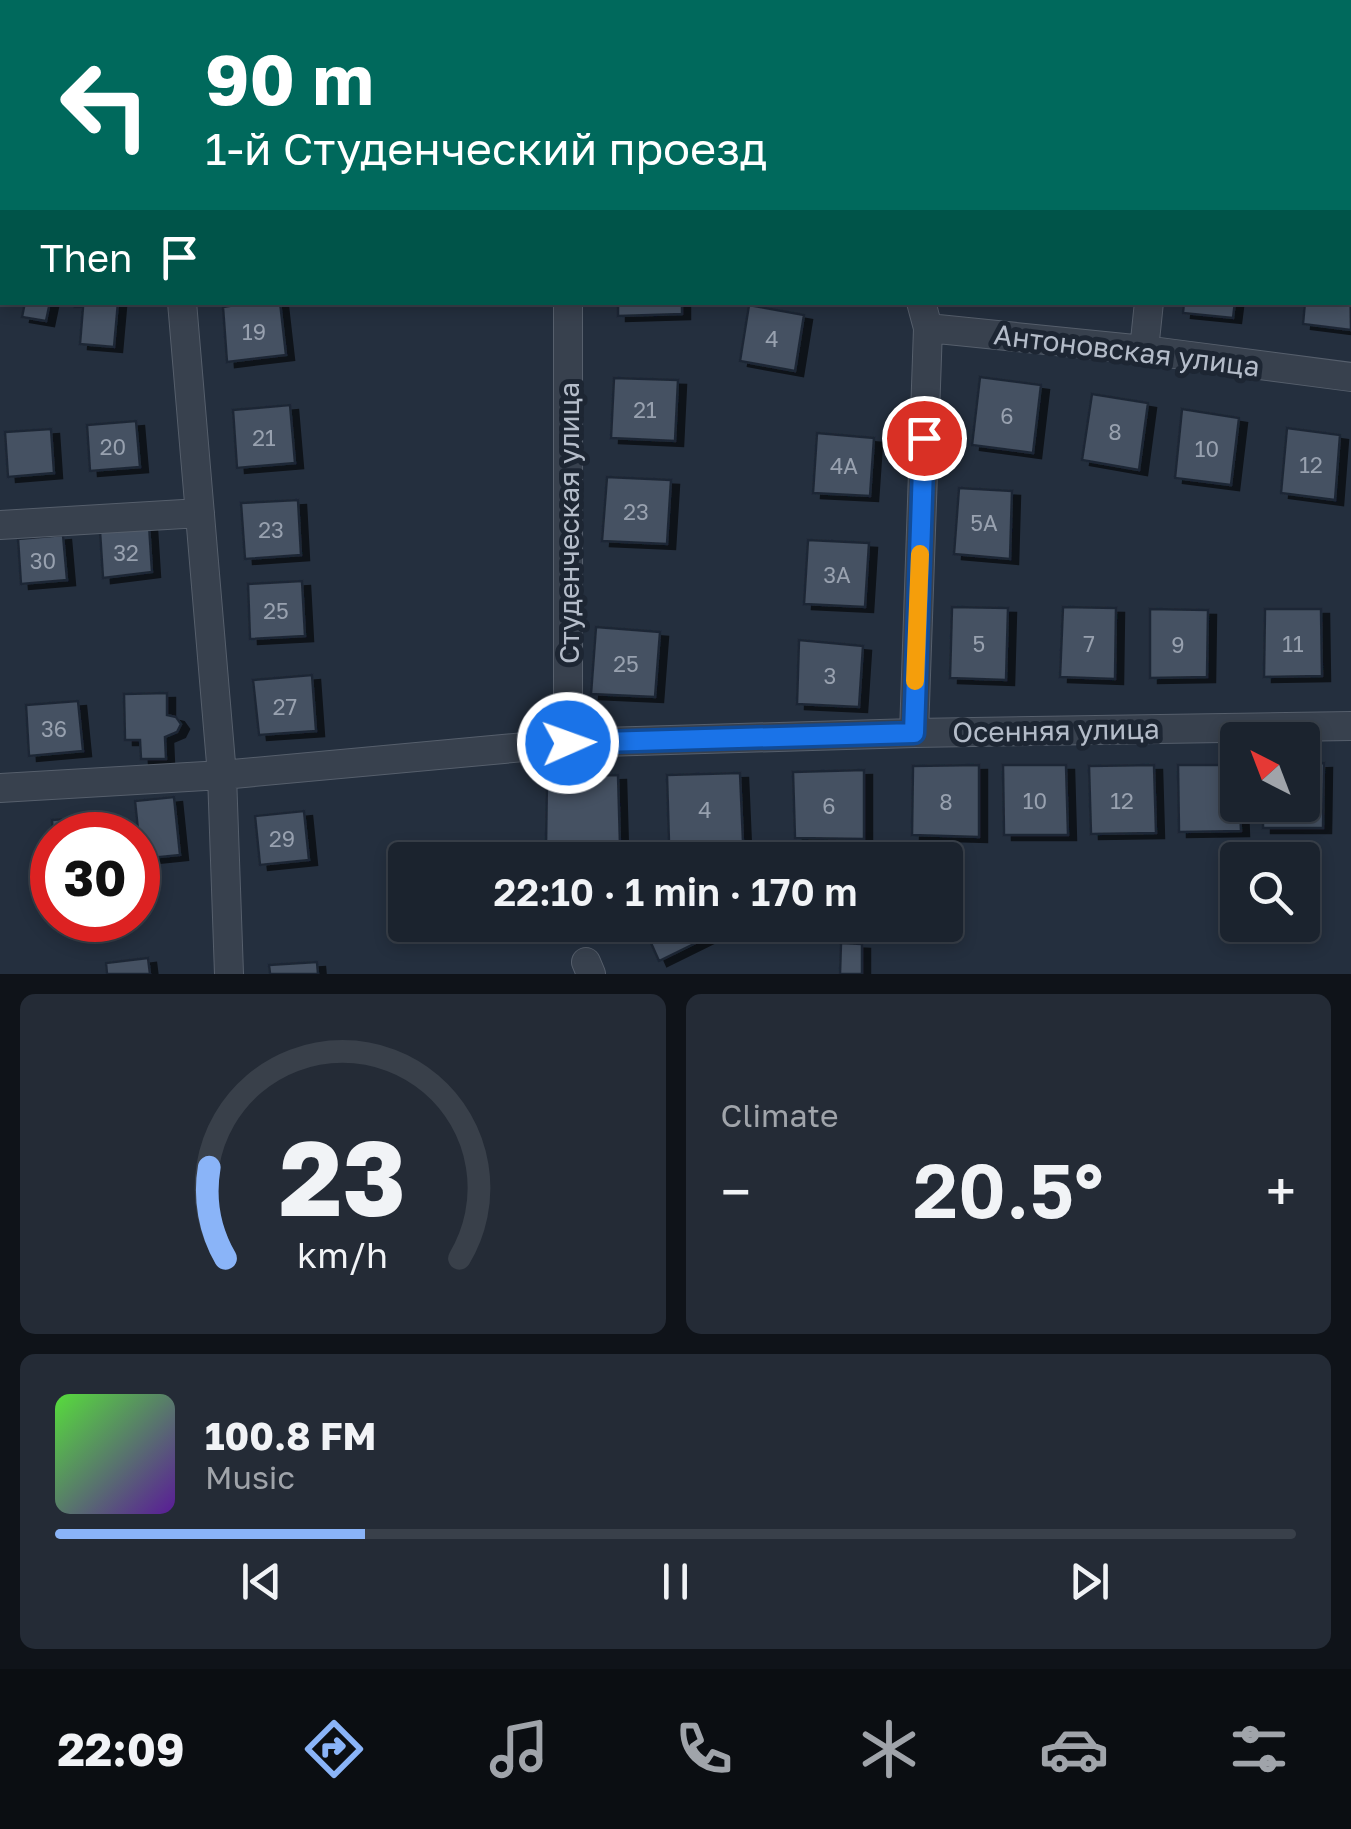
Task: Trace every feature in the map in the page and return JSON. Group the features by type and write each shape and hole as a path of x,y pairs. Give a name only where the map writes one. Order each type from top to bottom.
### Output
{"street":[{"path":"182,305 222,775 229,974"},
{"name":"Студенческая улица","path":"568,305 568,743"},
{"path":"1144,350 1149,305"},
{"path":"914,733 924,315"},
{"name":"Антоновская улица","path":"924,315 1144,350 1351,377"},
{"path":"0,525 200,512"},
{"name":"Осенняя улица","path":"0,788 222,775 568,743 1351,726"}],"building":[{"path":"24,305 49,305 46,321 22,317"},
{"path":"118,305 114,347 80,344 83,307 75,307"},
{"path":"280,305 286,355 227,362 223,307"},
{"path":"618,305 682,305 682,314 618,316"},
{"path":"749,305 804,315 795,371 740,361"},
{"path":"1184,305 1235,305 1233,318 1183,313"},
{"path":"1305,305 1351,305 1351,330 1303,324"},
{"path":"980,377 1041,385 1033,453 972,445"},
{"path":"614,378 678,380 675,441 611,438"},
{"path":"1092,394 1148,403 1139,470 1082,460"},
{"path":"290,405 295,463 237,468 233,410"},
{"path":"1182,409 1239,418 1231,485 1175,478"},
{"path":"136,421 140,467 90,471 87,425"},
{"path":"1287,428 1340,435 1335,500 1281,493"},
{"path":"51,429 54,473 8,477 5,432"},
{"path":"817,433 874,438 870,496 813,493"},
{"path":"607,477 671,480 667,544 602,541"},
{"path":"959,488 1012,491 1010,559 954,554"},
{"path":"298,500 301,555 245,559 241,503"},
{"path":"149,525 152,572 103,578 100,531"},
{"path":"63,535 67,580 21,584 18,539"},
{"path":"808,540 869,543 865,607 804,604"},
{"path":"302,581 305,636 250,639 248,584"},
{"path":"952,607 1008,608 1006,680 950,678"},
{"path":"1063,607 1116,608 1115,679 1060,677"},
{"path":"1150,609 1208,610 1207,677 1150,678"},
{"path":"1265,609 1321,609 1322,676 1264,677"},
{"path":"596,627 660,632 655,697 591,694"},
{"path":"799,640 863,646 859,707 797,704"},
{"path":"312,675 316,731 259,735 253,680"},
{"path":"167,693 167,715 176,717 181,724 177,732 165,737 166,759 141,759 140,740 125,740 124,694"},
{"path":"78,701 83,751 29,756 26,705"},
{"path":"1320,763 1324,763 1323,828 1263,828 1263,822 1320,822"},
{"path":"979,765 979,837 912,835 913,766"},
{"path":"1003,765 1066,765 1068,835 1004,835"},
{"path":"1154,765 1156,833 1091,834 1089,766"},
{"path":"1178,765 1220,765 1220,822 1241,822 1241,831 1179,832"},
{"path":"864,770 864,839 795,838 793,772"},
{"path":"740,773 743,842 669,842 667,775"},
{"path":"618,775 620,842 546,842 547,777"},
{"path":"174,797 180,855 160,857 160,812 136,812 135,801"},
{"path":"304,811 309,860 260,865 255,816"},
{"path":"651,942 698,942 659,961"},
{"path":"841,943 862,944 862,974 840,974"},
{"path":"148,958 150,974 107,974 106,963"},
{"path":"317,962 318,974 270,974 269,965"}],"slow traffic":[{"path":"915,681 920,554"}],"route":[{"path":"568,743 914,733 924,438"}]}
